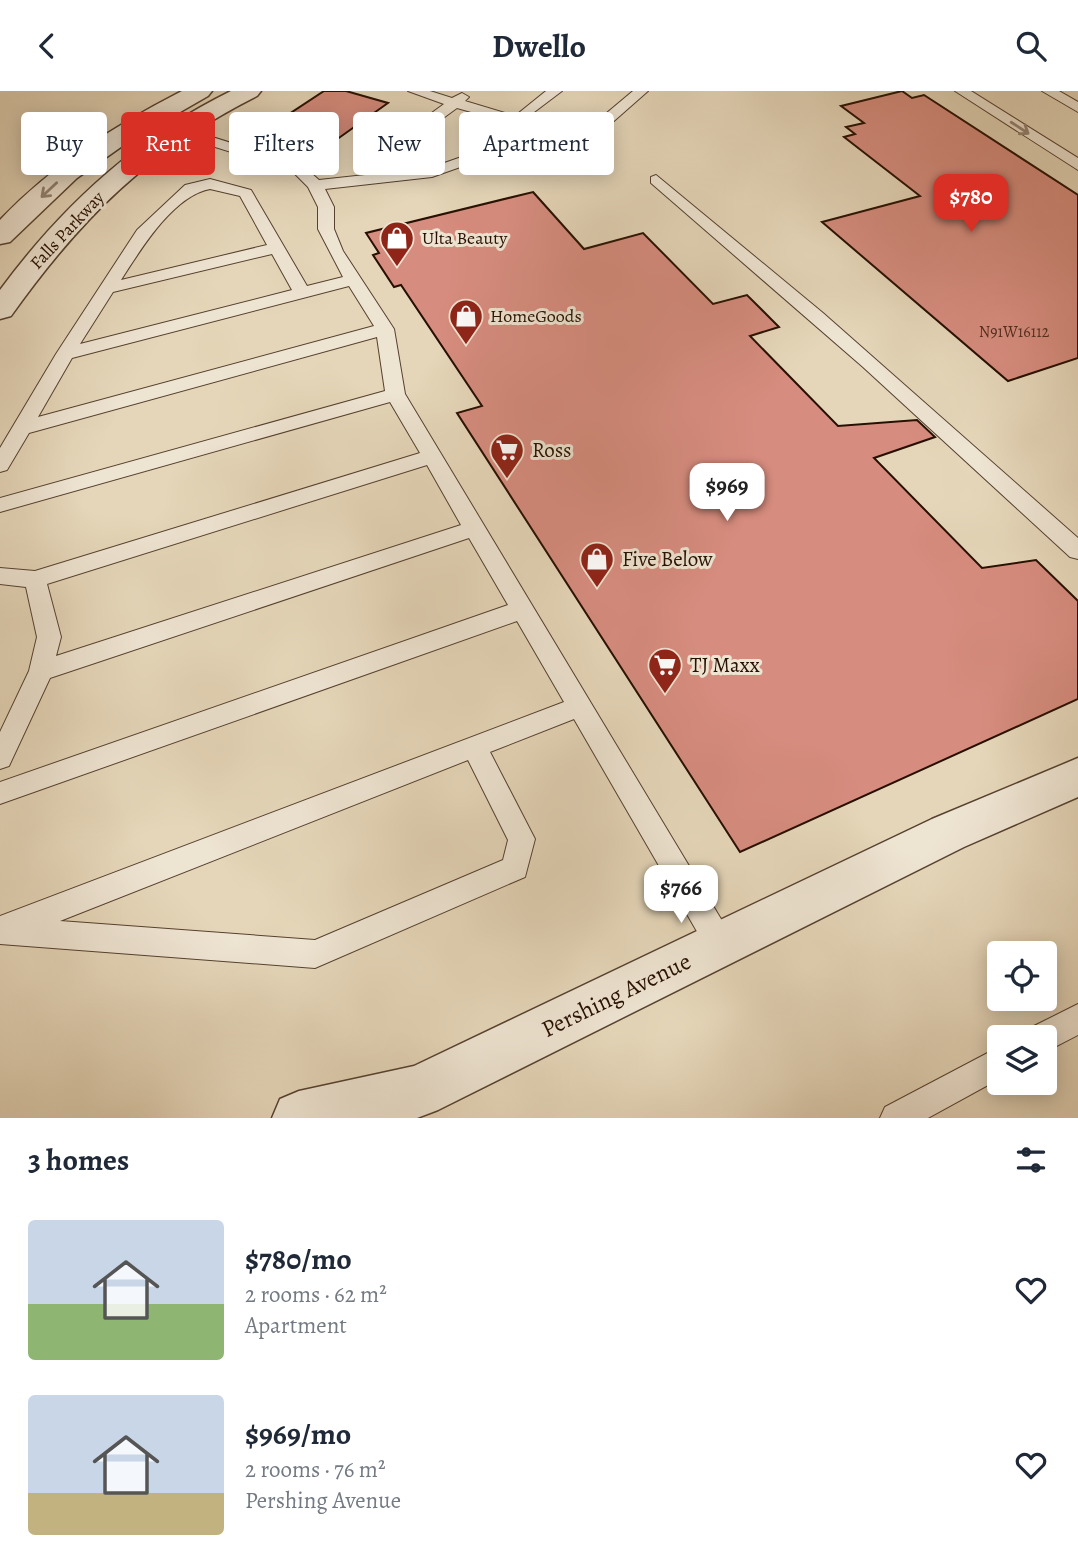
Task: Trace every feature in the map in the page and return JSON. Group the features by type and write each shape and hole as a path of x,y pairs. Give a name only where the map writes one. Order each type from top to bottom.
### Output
{"street":[{"name":"Falls Parkway","path":"159,112 200,91"},
{"name":"Falls Parkway","path":"210,112 249,91"},
{"name":"Falls Parkway","path":"0,236 70,170 121,135"},
{"name":"Falls Parkway","path":"0,310 48,248 96,196 122,175"},
{"name":"Pershing Avenue","path":"299,1118 419,1091 947,833 1078,778"}],"lane":[{"path":"415,91 486,112"},
{"path":"443,112 470,91"},
{"path":"528,112 555,91"},
{"path":"614,114 641,91"},
{"path":"962,91 1078,165"},
{"path":"1049,91 1078,108"},
{"path":"215,142 296,168 316,185 326,207 326,229 335,251 385,329 395,394 472,529 720,944"},
{"path":"316,185 432,172 459,163"},
{"path":"656,180 812,309 952,433 1078,551"},
{"path":"0,465 65,354 143,233 190,188 210,184 246,193 302,292"},
{"path":"106,289 276,248"},
{"path":"65,354 354,279"},
{"path":"22,428 385,329"},
{"path":"0,505 395,394"},
{"path":"0,576 36,579 430,457"},
{"path":"41,671 472,529"},
{"path":"0,758 41,671 50,638 36,579"},
{"path":"0,793 521,610"},
{"path":"1,930 578,707"},
{"path":"1,930 315,954 515,868 522,839 474,747"},
{"path":"1057,1030 1078,1019"},
{"path":"896,1118 987,1069"}],"building":[{"path":"324,91 346,91 388,103 375,112 353,112 353,128 339,138 339,112 292,112"},
{"path":"902,91 912,98 924,95 1078,195 1078,358 1008,381 822,222 920,196 844,137 855,134 846,127 864,123 841,106"},
{"path":"533,192 584,249 643,233 713,304 747,295 779,327 750,336 838,426 917,420 935,437 874,458 982,568 1036,560 1078,601 1078,699 740,852 457,413 482,406 401,285 394,287 373,255 379,253 366,233"}],"place":[{"name":"Ulta Beauty","path":"397,268"},
{"name":"HomeGoods","path":"466,346"},
{"name":"Ross","path":"507,480"},
{"name":"Five Below","path":"597,589"},
{"name":"TJ Maxx","path":"665,695"}]}
